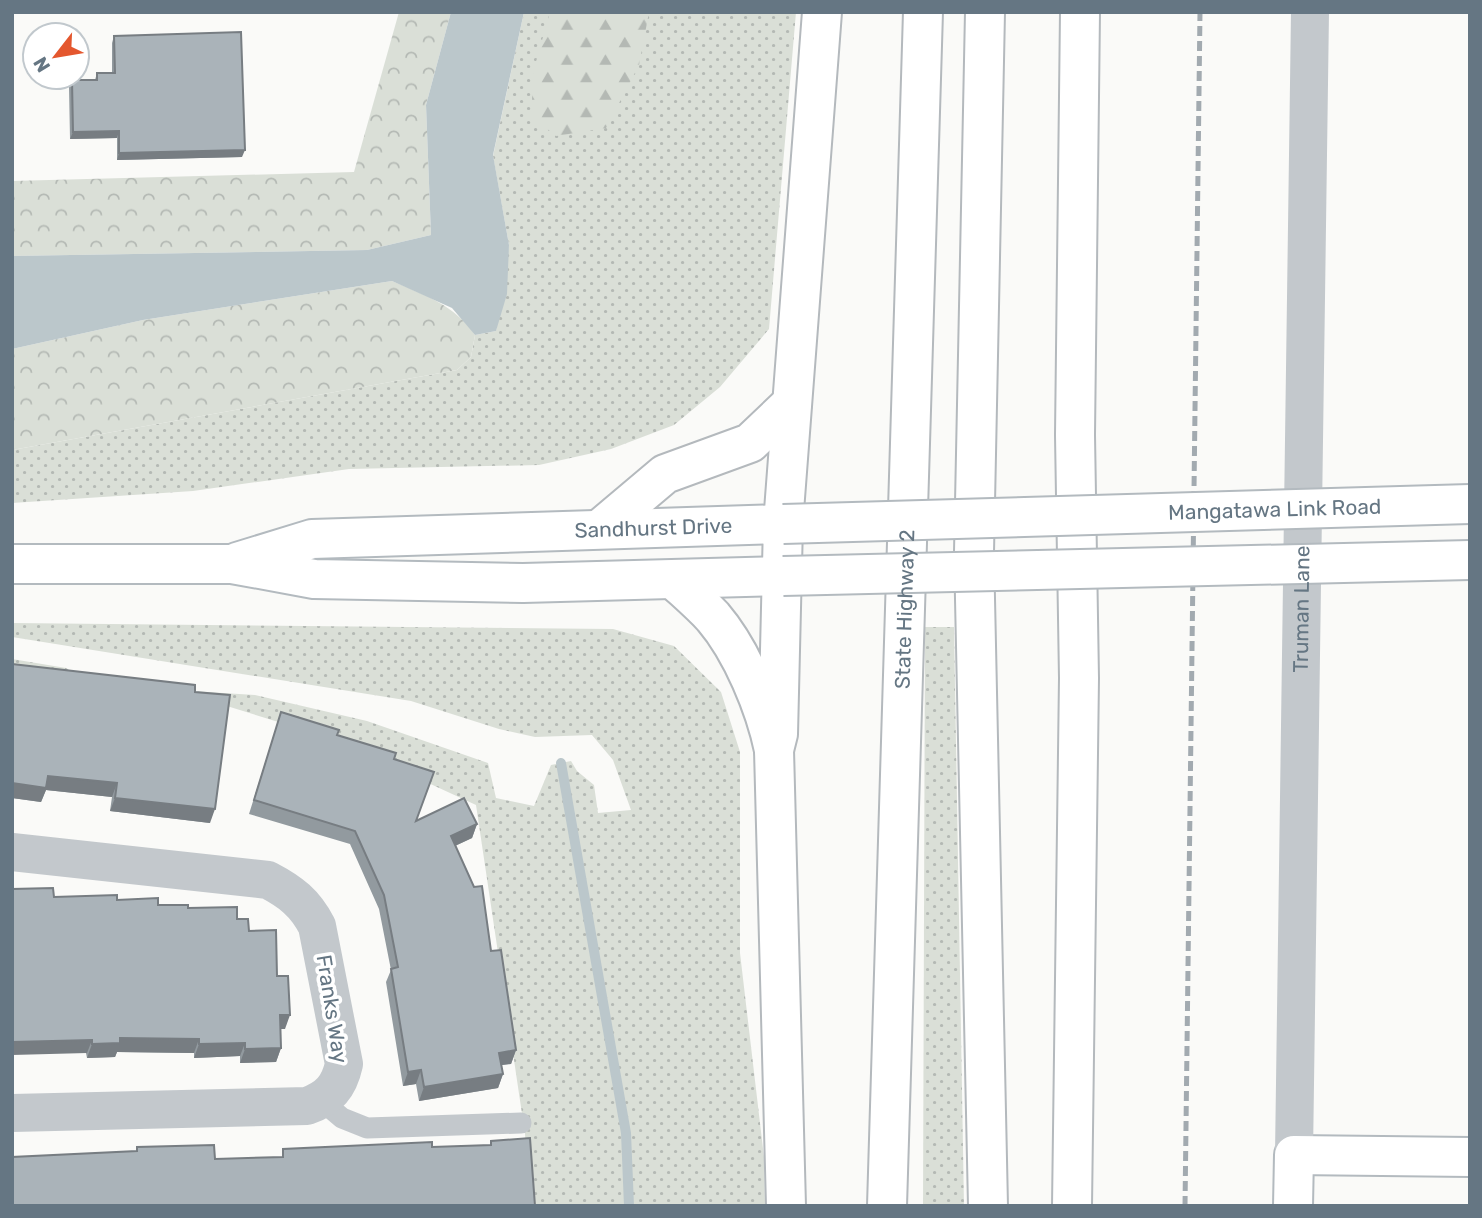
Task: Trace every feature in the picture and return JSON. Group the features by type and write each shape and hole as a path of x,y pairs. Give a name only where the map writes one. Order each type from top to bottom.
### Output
{"main road":[{"path":"774,750 778,734 783,524 822,12"},
{"name":"State Highway 2","path":"887,1206 923,12"},
{"path":"985,12 974,552 988,1206"},
{"path":"1072,1206 1078,569 1074,435 1080,12"},
{"path":"601,528 665,474 750,443 792,403"},
{"name":"Mangatawa Link Road","path":"1078,514 1470,504"},
{"name":"Sandhurst Drive","path":"232,564 312,539 1078,514"},
{"path":"1078,569 1470,560"},
{"name":"Sandhurst Drive","path":"12,564 232,564 314,579 523,583 1078,569"},
{"path":"674,580 714,618 732,646 756,690 774,750 786,1206"},
{"path":"1294,1155 1470,1157"},
{"name":"Truman Lane","path":"1293,1206 1294,1155"}],"street":[{"name":"Truman Lane","path":"1294,1155 1310,12"},
{"name":"Franks Way","path":"12,852 268,880 296,896 307,908 324,948 344,1064 341,1080 322,1101"},
{"path":"12,1113 307,1106 322,1101"}],"lane":[{"path":"322,1101 342,1118 368,1128 521,1123"}],"green space":[{"path":"399,12 451,12 426,105 431,235 367,250 12,256 12,181 354,172"},
{"path":"524,12 796,12 769,329 720,387 674,425 611,449 539,465 349,469 193,491 12,503 12,450 457,370 471,357 475,335 496,331 509,245 493,156"},
{"path":"550,12 649,12 639,65 606,128 556,136 531,116 534,69"},
{"path":"392,281 448,308 475,335 471,357 457,370 12,450 12,349 143,320"},
{"path":"12,623 613,629 674,646 721,692 740,752 740,953 764,1157 765,1206 530,1206 525,1134 476,805 333,739 175,690 255,695 367,721 488,763 496,798 534,806 551,765 571,761 577,771 594,785 598,813 631,810 613,760 592,735 535,737 499,729 411,701 12,637"},
{"path":"925,627 954,627 964,1206 923,1206"},
{"path":"12,659 66,668 86,681 12,673"}],"shaded area":[{"path":"451,12 524,12 493,155 509,245 507,294 496,331 475,335 452,308 392,281 143,320 12,349 12,256 367,250 431,235 426,105"}],"building":[{"path":"241,32 245,150 119,153 119,131 73,132 72,91 91,91 91,80 97,80 97,73 115,73 114,36"},
{"path":"12,664 195,685 195,692 230,695 215,809 115,798 117,783 48,776 46,788 12,783"},
{"path":"281,712 339,730 337,735 396,753 394,759 434,772 416,821 464,798 477,824 451,836 474,887 482,886 491,951 501,950 516,1050 499,1053 503,1074 424,1087 421,1070 408,1072 391,969 398,967 384,895 355,831 254,800"},
{"path":"53,888 54,897 117,895 117,900 158,898 158,905 188,905 188,908 237,907 237,919 248,919 249,931 276,930 277,976 288,976 290,1015 280,1015 281,1048 245,1049 245,1043 199,1044 199,1039 120,1038 120,1043 92,1044 92,1040 12,1042 12,889"},
{"path":"530,1138 535,1206 12,1206 12,1157 137,1151 137,1147 214,1145 215,1159 283,1157 283,1149 432,1142 432,1147 491,1145 491,1141"}],"waterway":[{"path":"561,763 626,1133 629,1206"}],"railway":[{"path":"1185,1206 1200,12"}]}
